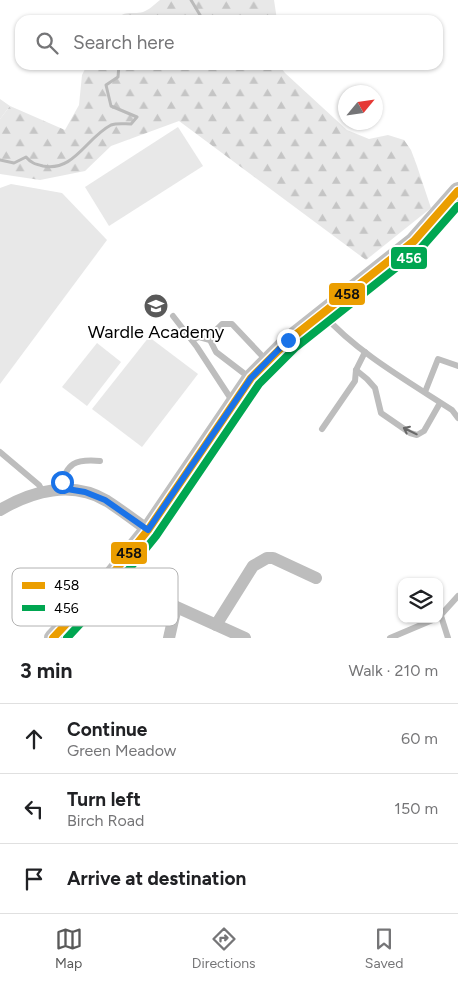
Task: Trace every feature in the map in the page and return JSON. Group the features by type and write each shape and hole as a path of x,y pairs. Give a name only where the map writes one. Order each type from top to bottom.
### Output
{"street":[{"path":"117,568 148,530 251,378 288,340 414,241 458,191"},
{"path":"0,510 13,502 61,488 85,492 105,500 148,530"},
{"path":"216,625 253,566 267,558 273,558 316,578"},
{"path":"178,608 245,638"},
{"path":"53,638 64,626"}],"lane":[{"path":"322,313 334,326 365,352 452,410 458,418"},
{"path":"173,316 192,340 234,403"},
{"path":"210,340 214,332 222,324 232,324 243,334 258,353 268,361"},
{"path":"192,340 199,337 210,340 216,352 251,378"},
{"path":"322,429 355,381 356,370 365,352"},
{"path":"424,392 438,359 458,366"},
{"path":"356,370 368,379 375,388 381,413 410,433 417,435 424,431 440,403"},
{"path":"0,452 39,485 43,492"},
{"path":"61,488 66,472 74,462 83,460 100,461"},
{"path":"443,613 458,596"},
{"path":"394,637 427,623"},
{"path":"441,623 448,638"}],"green space":[{"path":"160,0 274,0 276,15 123,15 126,13 139,13 152,7"},
{"path":"84,70 283,70 338,122 338,130 347,130 369,139 388,135 404,140 411,150 431,208 366,260 179,121 111,146 85,171 40,180 0,174 0,119 10,106 65,130 79,105 82,75"},
{"path":"0,99 10,106 0,119"},
{"path":"178,127 203,166 109,226 85,187"},
{"path":"11,184 62,193 107,240 0,384 0,188"},
{"path":"149,337 198,374 142,447 92,409"},
{"path":"97,343 121,362 87,406 62,387"}],"waterway":[{"path":"191,0 200,15"},
{"path":"0,160 14,163 26,157 33,163 43,166 63,164 72,159 111,125 131,124 137,117 111,106 106,85 118,77 119,70"}],"transit line":[{"name":"458","path":"117,568 148,530 251,378 289,340 414,241 458,191"},
{"name":"456","path":"130,568 156,536 259,384 296,347 421,248 458,206"},
{"name":"458","path":"53,638 64,626"},
{"name":"456","path":"67,638 78,626"}],"place":[{"name":"Wardle Academy","path":"156,306"}],"route":[{"path":"62,482 61,488 85,492 105,500 148,530 251,378 288,340"}]}
